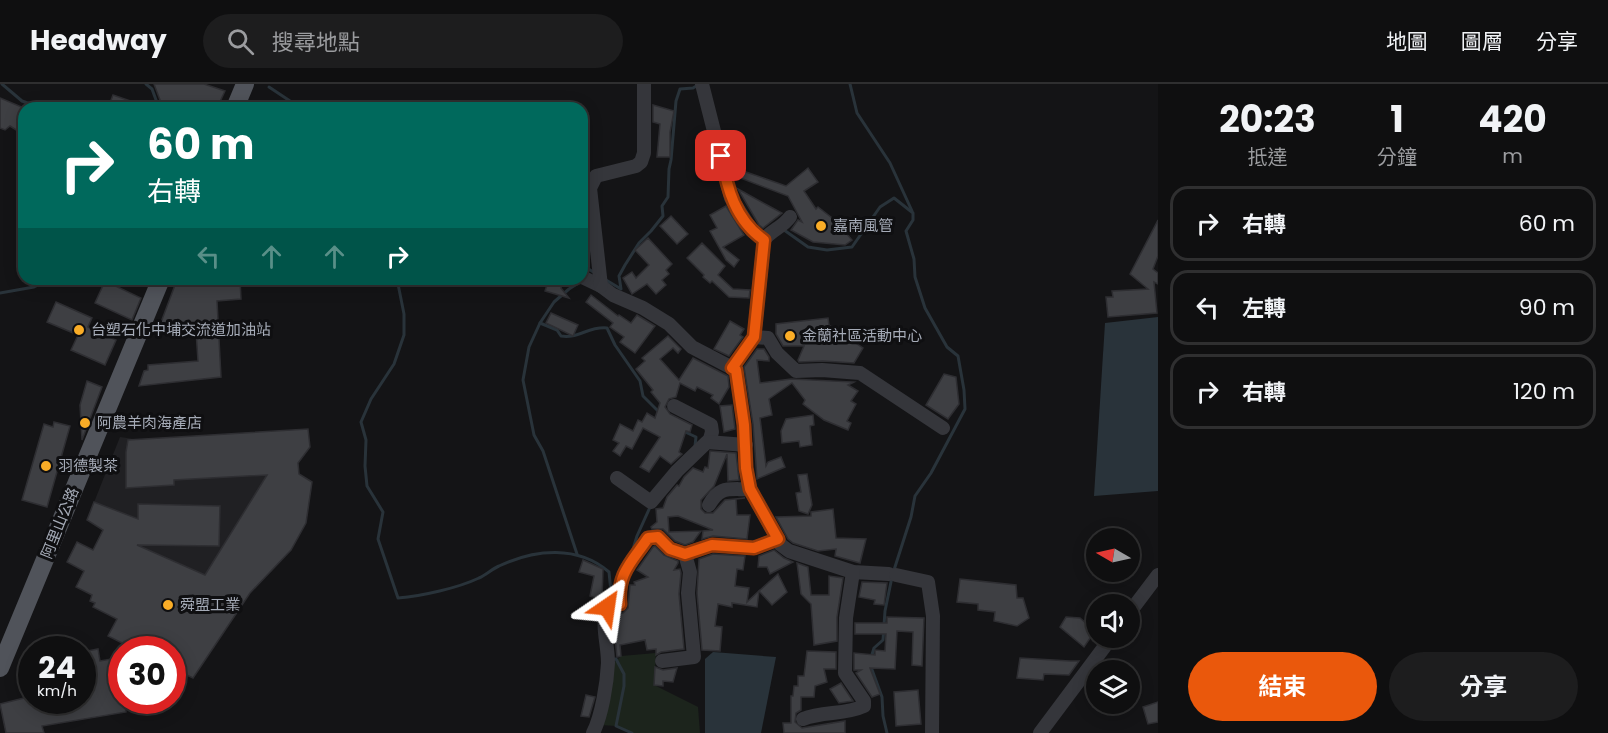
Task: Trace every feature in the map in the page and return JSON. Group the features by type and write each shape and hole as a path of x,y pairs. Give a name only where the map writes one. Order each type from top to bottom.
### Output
{"main road":[{"path":"238,102 245,84"},
{"name":"阿里山公路","path":"0,668 159,285"}],"street":[{"path":"601,286 590,188 596,176 636,166 641,162 644,153 644,84"},
{"path":"702,84 731,198 752,231 764,240"},
{"path":"732,368 754,337 764,240 768,235 784,226 790,217"},
{"path":"588,280 613,295 643,308 669,324 692,347 736,370 750,489 781,545 789,550 853,572 893,575 928,582 933,616 932,733"},
{"path":"754,337 768,338 777,353 796,371 822,370 860,373 943,428"},
{"path":"616,478 651,502 677,471 710,442 711,425 674,406"},
{"path":"710,442 746,445"},
{"path":"709,504 720,490 750,489"},
{"path":"593,733 601,709 608,662 603,619 607,607 620,604 620,586 627,566 648,538 658,537 670,549 685,554 712,545 754,548 778,539"},
{"path":"662,661 694,657 688,593 690,572 685,554"},
{"path":"803,719 813,715 854,711 864,706 864,702 845,673 846,618 853,572"},
{"path":"1140,599 1158,575"},
{"path":"1040,733 1104,648"}],"shaded area":[{"path":"1158,317 1158,491 1094,496 1105,323"},
{"path":"120,437 298,463 299,474 312,482 306,523 291,550 250,593 103,530 87,520"},
{"path":"713,652 776,657 761,733 705,733 705,659"},
{"path":"656,653 654,685 698,707 700,733 632,733 616,726 601,725 611,666 621,656"}],"building":[{"path":"154,84 204,84 225,91 220,102 161,102"},
{"path":"113,95 133,102 110,102"},
{"path":"0,98 18,106 18,131 10,126 5,130 0,128"},
{"path":"653,105 674,111 670,132 670,157 657,157 660,124 653,122"},
{"path":"731,161 746,172 786,186 808,168 818,182 804,191 816,209 818,207 836,221 852,240 845,245 813,242 791,230 798,220 802,222 788,196 735,176"},
{"path":"738,189 782,213 763,228"},
{"path":"726,206 744,235 723,247 739,260 734,267 726,260 710,231 717,228 710,215"},
{"path":"671,216 688,234 677,244 660,226"},
{"path":"1158,220 1158,256 1153,269 1158,273 1158,284 1154,282 1157,313 1108,317 1106,297 1113,297 1112,291 1148,289 1130,274"},
{"path":"648,238 672,264 666,270 669,274 662,280 666,285 656,294 647,284 632,294 623,278 632,272 636,278 649,265 635,250"},
{"path":"702,243 725,266 718,275 733,289 750,290 749,298 729,297 712,281 710,283 703,277 704,275 687,258"},
{"path":"103,285 113,285 141,298 132,320 95,303"},
{"path":"175,285 240,285 241,299 217,301 221,377 139,386 144,371 148,370 148,365 198,361 196,331 157,333"},
{"path":"547,285 562,285 561,288 569,298 545,291"},
{"path":"591,295 631,323 637,315 655,326 635,353 620,342 624,337 610,327 613,323 586,302"},
{"name":"台塑石化中埔交流道加油站","path":"56,302 92,318 88,327 116,340 105,365 71,350 78,335 47,322"},
{"path":"551,313 578,325 573,336 546,323"},
{"path":"828,318 829,325 863,348 854,363 799,362 804,346 783,346 776,334 776,324"},
{"path":"730,321 744,329 740,335 743,337 729,356 714,349"},
{"path":"668,336 681,349 678,353 673,348 660,359 679,380 693,358 728,376 729,387 719,404 711,398 713,395 697,387 695,391 680,383 676,397 669,399 665,407 670,414 692,425 690,432 686,431 679,452 682,454 671,464 660,456 649,472 640,467 660,437 643,428 632,449 626,446 620,456 613,451 619,443 613,440 620,424 633,431 638,420 642,422 647,413 655,418 660,403 636,369 645,361 642,358"},
{"path":"757,349 764,349 769,357 769,361 757,360 760,383 791,379 854,382 848,385 858,391 851,401 856,404 847,421 851,423 848,430 824,420 803,404 805,400 792,383 769,399 772,415 760,418 766,466 768,462 781,457 785,467 757,479 753,424 744,367"},
{"path":"944,374 956,377 959,404 948,419 926,405"},
{"name":"阿農羊肉海產店","path":"87,381 102,387 82,440 80,405"},
{"path":"732,405 735,429 724,432 720,406"},
{"path":"813,415 814,425 810,426 812,445 800,447 799,441 782,443 781,431 786,419"},
{"name":"羽德製茶","path":"54,422 70,426 47,507 22,500 44,424 53,427"},
{"path":"308,429 310,447 298,463 299,474 312,482 306,523 291,550 250,593 193,678 186,675 186,636 108,636 117,619 93,607 95,603 90,601 92,595 76,587 84,571 67,562 77,542 93,550 103,530 87,520 94,502 138,519 138,504 220,506 219,546 137,545 205,575 267,475 174,480 174,485 126,488 128,440"},
{"path":"710,451 736,453 739,480 728,481 727,454 714,486 701,500 701,509 705,513 713,513 725,500 745,498 736,499 737,515 750,515 747,539 713,536 702,539 703,531 713,530 678,516 668,517 669,532 701,531 693,542 685,545 675,541 663,529 652,529 651,527 657,522 656,509 663,508 667,497 677,485 679,486 684,477 693,468 703,472 705,467 708,468"},
{"path":"807,474 812,505 808,514 799,511 796,493 801,492 798,475"},
{"path":"833,509 836,538 866,539 860,563 835,556 836,549 818,551 793,543 788,539 776,517 811,516 811,512"},
{"path":"655,546 664,555 678,561 674,570 680,569 681,573 679,594 684,649 661,652 656,655 656,649 647,650 645,640 620,645 621,656 617,657 615,615 623,613 628,608 630,585 635,585 634,582 648,577 637,570"},
{"path":"774,550 793,562 770,574 767,567 758,567 759,556"},
{"path":"713,554 745,556 743,570 737,569 735,586 749,588 747,602 759,591 757,607 732,603 732,607 718,604 715,626 722,627 720,651 702,650 697,593 699,559"},
{"path":"583,560 603,569 602,600 590,596 594,576 579,572"},
{"path":"797,563 808,567 811,595 829,595 829,576 843,578 837,617 837,641 814,645 811,604 801,594"},
{"path":"778,574 787,592 772,605 759,591"},
{"path":"960,579 1016,585 1017,598 1023,598 1029,618 1017,626 994,621 995,612 978,610 978,604 957,602"},
{"path":"862,582 887,583 884,605 874,604 875,600 859,597"},
{"path":"887,617 924,618 922,666 912,665 913,632 897,631 895,669 870,668 880,694 872,697 856,673 861,670 854,670 854,653 875,655 875,650 885,651 886,634 855,634 855,623 887,623"},
{"path":"1066,617 1080,618 1086,623 1084,647 1060,627"},
{"path":"96,649 98,649 100,661 108,660 108,714 114,714 42,726 44,733 6,733 0,704 18,700 18,714 96,714"},
{"path":"807,651 836,652 836,669 824,669 827,682 815,686 814,697 801,697 801,710 796,713 795,722 802,728 845,721 845,733 784,733 783,723 791,723 791,696 793,696 794,686 798,686 798,676 804,676"},
{"path":"1020,658 1079,661 1069,675 1044,674 1043,680 1017,678"},
{"path":"655,667 663,670 677,668 673,682 663,681 663,686 654,685"},
{"path":"841,683 853,701 839,703 830,689"},
{"path":"918,690 921,724 896,726 894,692"},
{"path":"586,695 595,697 589,717 581,716"},
{"path":"1158,702 1158,722 1148,724 1143,707"}],"waterway":[{"path":"2,84 25,102"},
{"path":"146,84 152,89 157,102"},
{"path":"850,84 857,113 890,163 912,211"},
{"path":"606,280 621,289 619,276 625,265 639,243 663,216 662,206 668,197 676,101 680,89 693,88 698,85"},
{"path":"269,87 291,102"},
{"path":"784,230 808,247 827,250 852,247 880,207 894,198 913,213 913,220 906,231 914,259 915,277 925,308 947,347 958,356 965,409 931,473 915,496 911,517 894,570"},
{"path":"588,269 595,273"},
{"path":"0,293 38,285"},
{"path":"398,285 404,314 404,335 394,364 371,399 361,422 366,440 367,486 383,512 378,539 398,598 450,588 470,582 513,560 556,552 584,557 609,572 611,592 609,603"},
{"path":"575,285 554,302 540,323 529,347 523,380 534,435 543,451 577,554"},
{"path":"540,323 557,330 561,336 573,336 607,328 615,345 640,381 643,396 660,413"},
{"path":"683,431 696,437 695,446"},
{"path":"633,549 651,505"},
{"path":"871,658 874,648 883,640 885,611 892,577"},
{"path":"613,659 616,659 624,674 624,686 616,726 632,733"},
{"path":"871,667 882,697 887,733"}],"place":[{"name":"嘉南風管","path":"821,226"},
{"name":"台塑石化中埔交流道加油站","path":"79,330"},
{"name":"金蘭社區活動中心","path":"790,336"},
{"name":"阿農羊肉海產店","path":"85,423"},
{"name":"羽德製茶","path":"46,466"},
{"name":"舜盟工業","path":"168,605"}],"route":[{"path":"607,607 620,604 620,586 627,566 648,538 658,537 670,549 685,554 712,545 754,548 778,539 750,489 736,370 732,368 754,337 764,240 743,220 731,198 721,156"}]}
